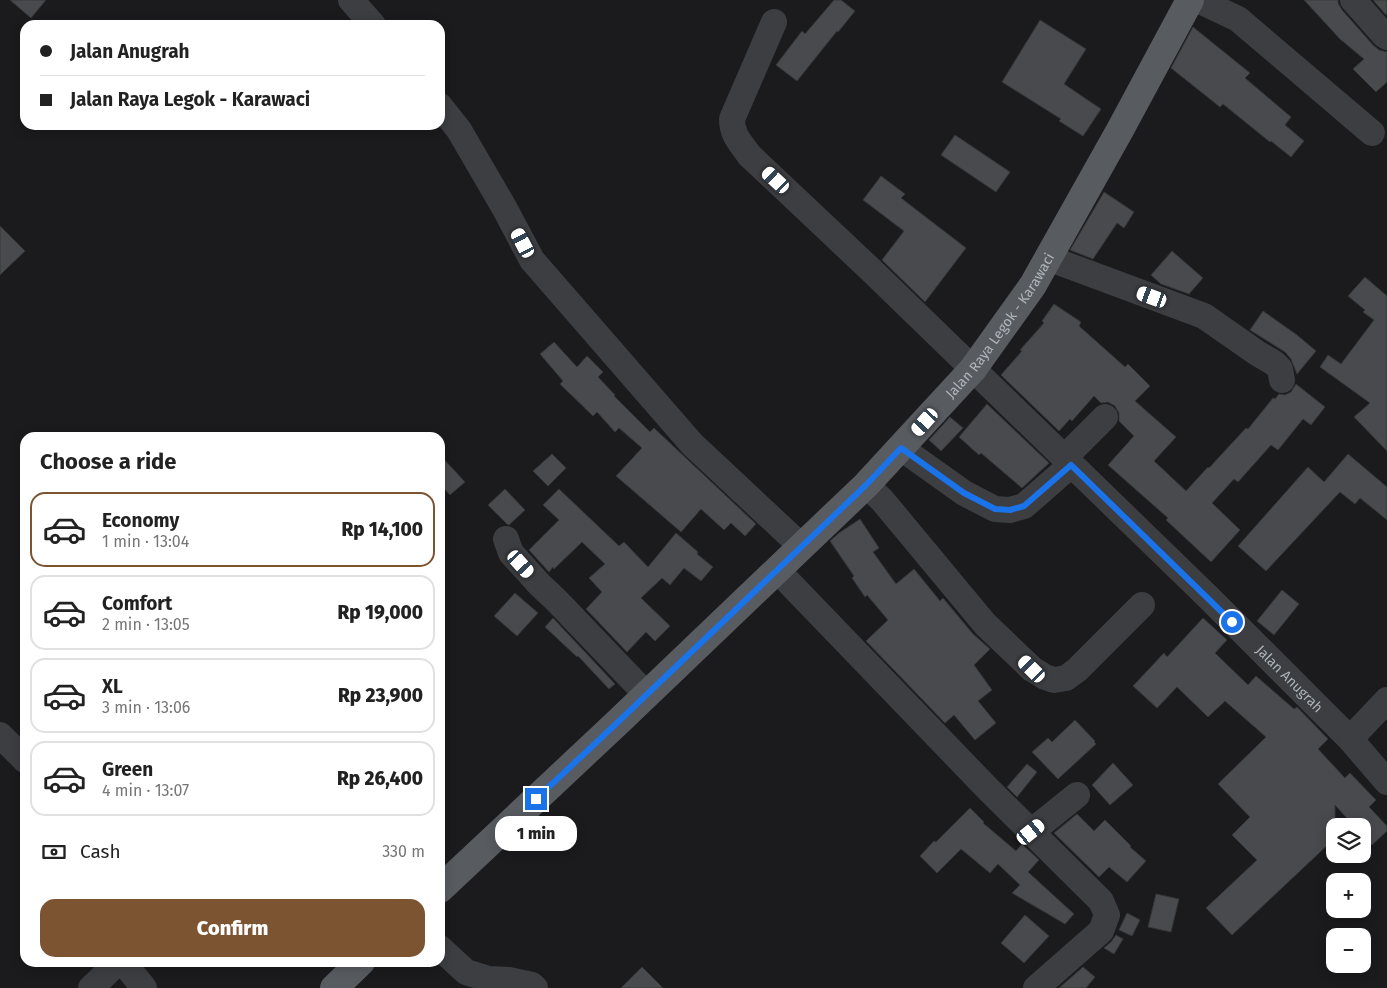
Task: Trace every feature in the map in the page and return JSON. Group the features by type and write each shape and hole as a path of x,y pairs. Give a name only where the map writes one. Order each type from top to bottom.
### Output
{"main road":[{"name":"Jalan Raya Legok - Karawaci","path":"445,884 866,485 973,369 1033,285 1190,0"},
{"path":"334,988 356,967"}],"street":[{"path":"351,0 369,20"},
{"path":"1198,0 1238,20 1372,133"},
{"path":"1353,0 1387,37"},
{"name":"Jalan Anugrah","path":"774,22 732,119 732,128 736,138 749,155 871,270 1206,595 1350,739 1387,782"},
{"path":"445,112 459,130 532,260 692,444 801,546"},
{"path":"1048,258 1204,316 1274,363 1280,369 1282,380"},
{"path":"901,448 964,493 995,509 1010,510 1024,506 1068,461 1104,417"},
{"path":"866,485 882,500 985,624 1032,669 1045,677 1054,680 1066,678 1077,670 1142,605"},
{"path":"506,539 511,553 534,579 647,694"},
{"path":"776,570 987,788 1101,901 1107,915 1101,931 1036,988"},
{"path":"1350,739 1387,700"},
{"path":"0,735 20,755"},
{"path":"1031,832 1077,795"},
{"path":"445,953 466,972 488,980 509,980 532,985 535,988"},
{"path":"91,988 113,967"},
{"path":"127,967 144,988"}],"building":[{"path":"10,0 46,0 31,18"},
{"path":"834,0 841,0 855,11 797,81 776,65 802,31 805,34"},
{"path":"1304,0 1338,0 1342,10 1373,45 1379,50 1387,52 1387,82 1376,92 1353,69 1364,59 1340,39"},
{"path":"1373,0 1387,0 1386,15"},
{"path":"1040,20 1086,49 1064,84 1101,109 1083,136 1059,121 1061,119 1002,82"},
{"path":"1193,27 1250,73 1245,78 1291,117 1285,125 1304,141 1291,157 1223,104 1220,107 1171,68"},
{"path":"955,135 1010,172 996,192 941,155"},
{"path":"881,176 905,194 901,198 966,248 925,302 882,260 904,231 863,200"},
{"path":"1104,192 1134,212 1124,228 1117,223 1093,259 1070,250"},
{"path":"0,226 25,251 0,275"},
{"path":"1172,251 1203,278 1189,294 1161,284 1151,275"},
{"path":"1365,277 1387,296 1387,451 1354,417 1370,403 1320,367 1328,355 1341,364 1374,320 1363,312 1365,310 1348,296"},
{"path":"1054,304 1081,322 1079,326 1125,367 1128,364 1150,386 1135,401 1176,437 1154,461 1186,491 1246,428 1248,429 1273,398 1275,399 1279,394 1285,395 1291,392 1296,384 1325,407 1311,425 1303,419 1278,450 1271,445 1238,482 1234,479 1212,503 1240,530 1211,562 1166,520 1168,518 1108,465 1134,436 1119,421 1119,413 1115,406 1108,402 1101,403 1094,396 1072,421 1070,419 1059,431 1001,375 1044,323 1042,321"},
{"path":"1263,311 1316,351 1297,374 1291,359 1285,352 1250,330"},
{"path":"554,342 577,367 587,356 603,372 598,377 650,432 654,428 756,524 745,536 731,523 724,530 701,509 681,532 616,476 642,448 619,428 615,432 597,412 593,416 560,384 563,381 540,354"},
{"path":"987,404 1049,463 1022,488 959,437"},
{"path":"950,417 963,428 941,451 929,440"},
{"path":"552,454 566,468 548,486 533,471"},
{"path":"1348,454 1387,487 1387,520 1360,498 1355,504 1340,492 1266,571 1238,546 1308,467 1324,482"},
{"path":"445,460 465,482 450,495 445,490"},
{"path":"505,489 525,510 509,525 488,505"},
{"path":"559,489 619,546 624,542 648,567 676,533 713,567 701,581 684,568 670,585 662,578 641,598 670,626 655,641 646,632 627,652 586,609 602,592 589,578 605,564 582,542 549,572 529,550 559,520 543,505"},
{"path":"860,519 879,548 873,552 896,584 914,569 940,601 943,598 973,634 990,649 974,665 992,690 978,701 996,723 975,740 954,715 945,723 866,641 888,620 867,595 865,597 852,578 854,576 830,541"},
{"path":"1282,590 1299,604 1274,635 1257,621"},
{"path":"515,593 538,613 517,636 494,616"},
{"path":"553,618 615,684 609,689 578,656 545,627"},
{"path":"1203,618 1227,640 1215,653 1248,685 1256,676 1294,709 1297,707 1328,739 1318,749 1345,778 1350,773 1376,800 1369,807 1387,826 1387,831 1372,845 1371,818 1347,818 1335,805 1335,818 1326,818 1326,846 1232,935 1206,908 1257,860 1232,835 1250,817 1218,784 1266,737 1225,701 1208,717 1177,687 1157,708 1133,686 1164,653 1167,657"},
{"path":"1075,720 1096,744 1058,779 1032,752 1048,738 1052,742"},
{"path":"1113,763 1133,785 1110,805 1092,785"},
{"path":"1027,764 1037,772 1017,797 1007,787"},
{"path":"970,808 983,823 1016,851 1022,844 1039,860 1028,872 1074,914 1065,924 1012,893 1020,885 998,864 990,873 961,849 937,873 920,856"},
{"path":"1077,814 1094,831 1105,820 1146,861 1127,882 1109,867 1099,877 1054,833"},
{"path":"1156,894 1179,899 1171,932 1148,927"},
{"path":"1127,913 1140,920 1132,936 1119,930"},
{"path":"1025,915 1049,936 1024,963 1001,943"},
{"path":"1116,935 1123,939 1114,954 1104,948"},
{"path":"642,967 663,988 621,988"},
{"path":"1083,967 1095,977 1086,988 1059,988"}],"route":[{"path":"536,799 866,485 901,448 964,493 995,509 1010,510 1024,506 1071,465 1232,622"}]}
